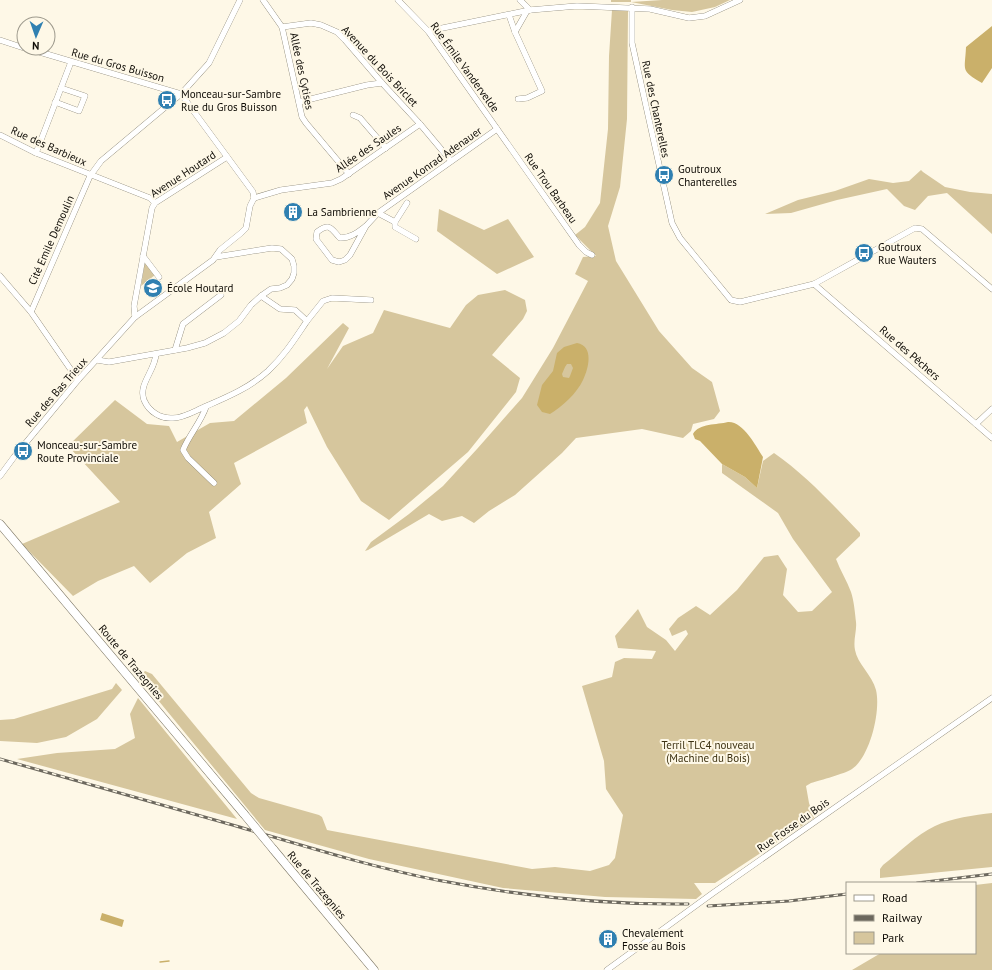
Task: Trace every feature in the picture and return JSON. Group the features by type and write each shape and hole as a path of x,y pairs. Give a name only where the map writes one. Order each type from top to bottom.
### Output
{"main road":[{"name":"Route de Trazegnies","path":"0,524 244,814"},
{"name":"Rue de Trazegnies","path":"244,814 374,970"}],"street":[{"name":"Cité Emile Demoulin","path":"31,312 90,176 101,161 181,94 209,63 240,0"},
{"path":"263,0 282,27"},
{"name":"Rue Émile Vandervelde","path":"398,0 428,31 497,129"},
{"path":"520,0 529,11"},
{"path":"573,0 577,6"},
{"path":"428,31 529,11 577,6 632,7 650,9 689,18 705,16 740,0"},
{"name":"Rue des Chanterelles","path":"632,7 632,43 672,223 680,238 731,300 740,302 814,284 915,228 922,229 992,289"},
{"path":"515,32 529,11"},
{"path":"509,15 515,32 542,91 528,98 518,99"},
{"name":"Avenue du Bois Briclet","path":"282,27 311,23 330,28 345,40 451,161"},
{"name":"Allée des Cytises","path":"282,27 302,116 306,123 349,174"},
{"name":"Rue du Gros Buisson","path":"0,40 16,45"},
{"name":"Rue du Gros Buisson","path":"51,56 181,94"},
{"path":"36,153 71,62"},
{"path":"299,102 382,83"},
{"path":"55,102 79,111 82,104 85,96 61,88"},
{"path":"181,94 253,192 254,198"},
{"path":"353,115 360,118 386,148"},
{"name":"Allée des Saules","path":"254,198 281,190 332,183 341,179 420,124"},
{"name":"Avenue Konrad Adenauer","path":"366,226 345,260 339,262 332,260 316,238 317,232 328,227 333,228 340,238 346,238 357,233 378,213 497,129"},
{"name":"Rue Trou Barbeau","path":"497,129 579,245 586,252 592,255"},
{"name":"Rue des Barbieux","path":"0,135 36,153 90,176 150,198 155,203"},
{"name":"Avenue Houtard","path":"135,317 134,306 152,208 155,203 228,157"},
{"name":"Rue des Bas Trieux","path":"0,476 78,380 135,317 216,257 220,250 246,228 250,206 254,198"},
{"name":"Avenue Konrad Adenauer","path":"378,213 395,225 407,203"},
{"path":"395,225 416,239"},
{"name":"Avenue Konrad Adenauer","path":"346,238 353,242 354,247"},
{"path":"97,360 109,362 156,354 205,343 224,333 239,321 251,305 261,296 271,289 280,288 287,285 292,279 294,273 292,259 281,249 272,248 216,257"},
{"path":"143,256 159,276"},
{"path":"0,276 31,312 78,380"},
{"name":"Rue des Pêchers","path":"814,284 992,438"},
{"path":"175,350 183,324 221,294"},
{"path":"261,296 280,309 295,310 307,321"},
{"path":"156,354 155,361 143,388 143,395 148,408 155,414 165,418 184,416 228,397 254,382 286,353 307,321 323,301 332,298 371,300"},
{"path":"206,406 204,415 187,441 183,450 188,458 214,483"},
{"path":"976,424 992,409"},
{"name":"Rue Fosse du Bois","path":"607,970 713,893 992,698"}],"green space":[{"path":"611,0 631,0 631,2 611,2"},
{"path":"662,0 730,0 715,7 692,12 672,10 631,2"},
{"path":"612,10 628,10 627,119 620,187 608,226 616,261 659,331 692,368 712,382 720,411 714,419 693,424 691,431 683,438 642,429 576,438 562,453 515,495 489,511 474,523 462,516 442,521 429,514 365,551 371,542 409,514 443,486 522,398 553,348 588,281 575,274 583,257 596,256 575,235 585,227 600,203 608,129 609,56"},
{"path":"921,170 945,187 970,192 992,194 992,234 947,193 928,196 915,210 904,206 887,189 837,200 791,213 765,214 798,200 835,191 869,179 893,183 909,181"},
{"path":"439,209 484,230 508,219 534,257 497,274 437,231"},
{"path":"145,261 155,275 141,286"},
{"path":"505,290 525,300 527,311 523,319 492,355 520,378 516,392 468,452 389,520 361,501 327,447 307,406 304,410 307,423 234,463 241,484 209,512 216,538 187,553 150,583 134,566 98,581 73,596 22,544 120,502 68,446 115,400 147,424 169,426 177,442 210,423 234,421 286,378 343,323 349,328 327,369 343,346 373,333 384,310 450,328 466,305 478,295"},
{"name":"Terril TLC4 nouveau (Machine du Bois)","path":"774,453 808,481 860,533 860,536 836,559 853,599 856,622 854,643 856,655 876,690 877,710 873,733 864,755 852,769 806,786 809,803 814,818 715,883 694,883 702,894 696,899 605,897 503,888 369,859 265,830 139,677 145,671 152,674 251,793 259,798 319,815 322,817 327,830 532,869 555,867 590,871 609,865 615,858 623,815 606,789 604,761 582,686 612,677 615,662 624,658 652,659 656,651 618,648 615,636 638,609 647,627 666,640 675,651 688,634 686,630 672,636 669,629 678,618 696,606 710,615 737,590 764,557 778,555 787,569 783,595 798,612 812,611 832,592 793,539 778,513 722,473 722,464 745,477 757,488 763,461"},
{"path":"116,683 122,690 97,719 66,737 37,743 0,741 0,720 14,719 112,689"},
{"path":"138,698 237,819 17,759 57,753 115,749 135,738 130,714"},
{"path":"992,813 992,867 880,878 880,869 883,865 928,830 941,823 956,819"},
{"path":"992,883 992,970 852,970 879,954 976,954 976,885"}],"shaded area":[{"path":"992,26 992,68 982,83 970,75 965,69 966,47"},
{"path":"577,343 586,348 589,358 587,370 577,390 564,404 550,414 542,412 537,405 542,385 553,371 557,353 564,347","holes":["567,364 571,364 573,368 569,378 563,377 562,374 565,367"]},
{"path":"728,422 734,423 744,430 763,457 757,488 745,477 722,464 700,441 695,439 693,434 699,428"},
{"path":"102,913 124,920 122,927 100,920"}],"waterway":[{"path":"160,962 169,961"}],"railway":[{"path":"0,759 333,854 437,880 499,891 562,898 625,903 688,904"},
{"path":"925,882 992,874"},
{"path":"708,906 789,901 846,894"}],"place":[{"name":"Monceau-sur-Sambre Rue du Gros Buisson","path":"167,100"},
{"name":"Goutroux Chanterelles","path":"664,175"},
{"name":"La Sambrienne","path":"293,212"},
{"name":"Goutroux Rue Wauters","path":"864,253"},
{"name":"École Houtard","path":"153,288"},
{"name":"Monceau-sur-Sambre Route Provinciale","path":"23,451"},
{"name":"Chevalement Fosse au Bois","path":"608,939"}]}
